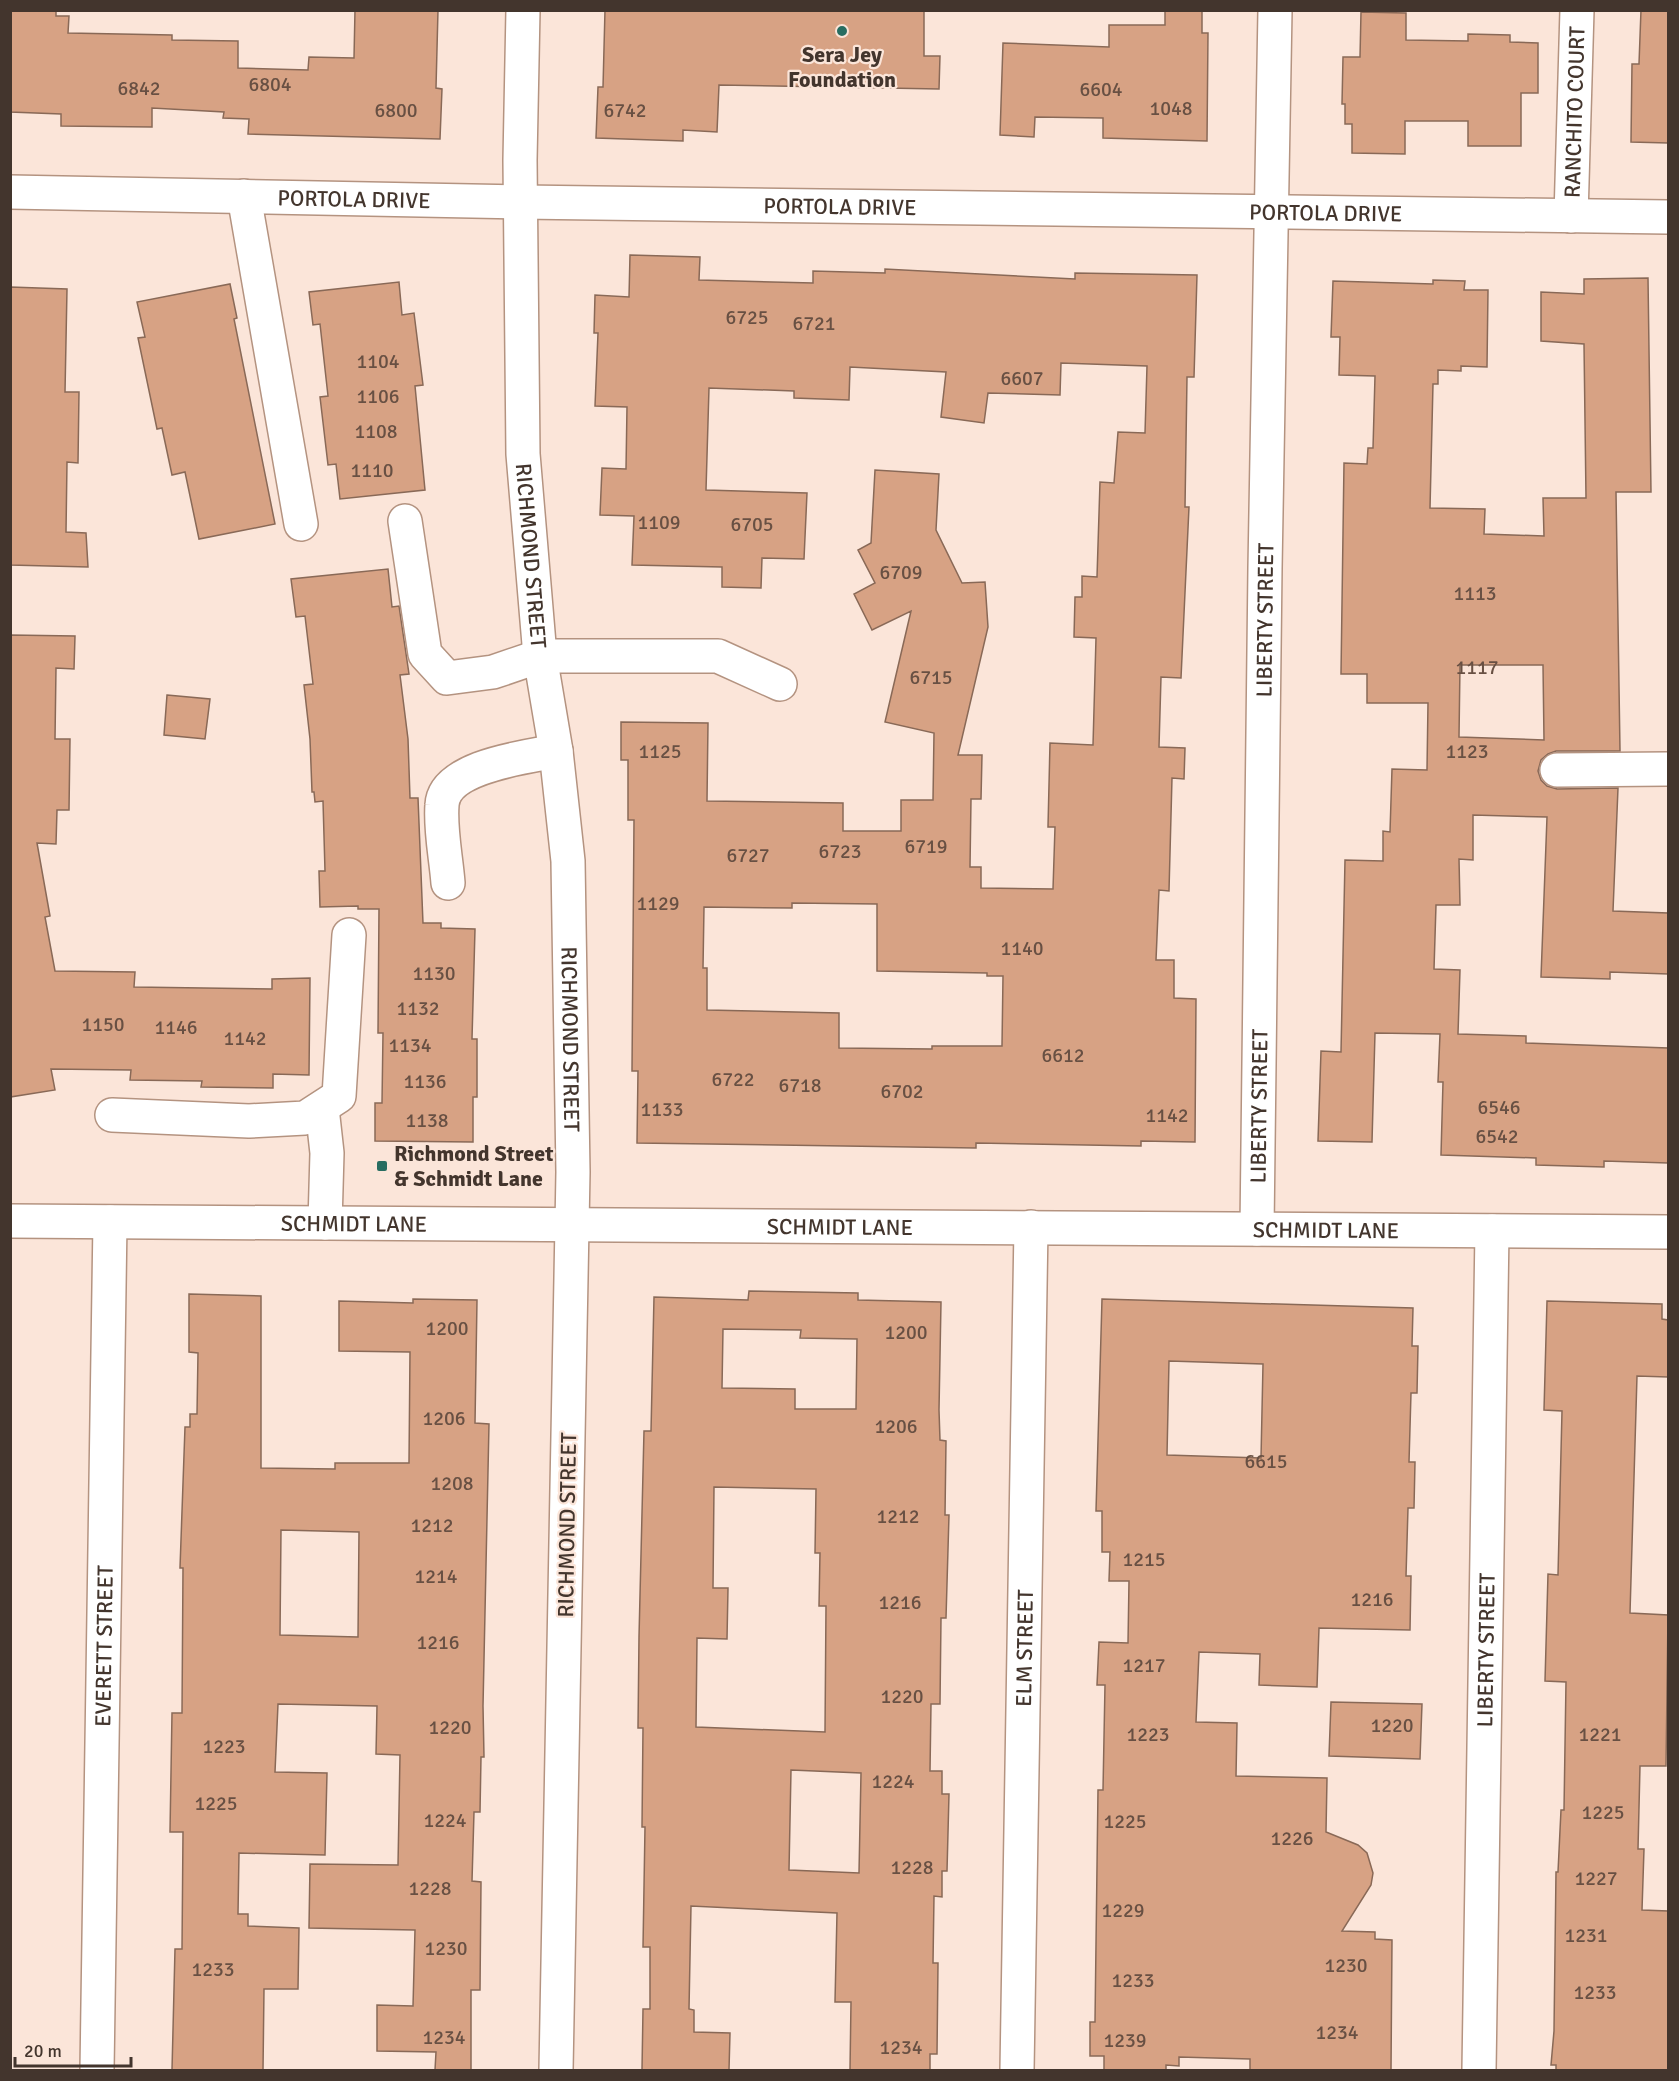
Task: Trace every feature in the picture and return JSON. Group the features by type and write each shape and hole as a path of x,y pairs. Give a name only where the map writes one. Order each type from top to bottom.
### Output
{"street":[{"name":"RICHMOND STREET","path":"523,10 521,202 523,454 540,656 556,751 568,861 572,1224 556,2070"},
{"name":"LIBERTY STREET","path":"1257,1229 1265,556 1275,10"},
{"name":"RANCHITO COURT","path":"1571,216 1577,10"},
{"name":"PORTOLA DRIVE","path":"10,192 521,202 1668,217"},
{"path":"244,196 301,524"},
{"path":"405,521 424,654 447,678 493,672 540,656 718,656 780,684"},
{"path":"448,882 442,802 453,784 477,767 556,751"},
{"path":"1557,770 1668,769"},
{"path":"112,1115 249,1121 305,1119 339,1096 349,935"},
{"path":"322,1108 327,1153 325,1224"},
{"name":"SCHMIDT LANE","path":"10,1221 1668,1232"},
{"name":"EVERETT STREET","path":"97,2070 110,1222"},
{"name":"ELM STREET","path":"1017,2070 1031,1227"},
{"name":"LIBERTY STREET","path":"1479,2070 1492,1231"}],"building":[{"path":"10,10 56,10 56,16 69,16 68,33 172,35 172,40 238,41 238,68 308,70 309,57 354,58 355,10 438,10 436,88 442,89 440,139 248,134 249,119 223,118 224,112 152,108 152,127 61,126 61,114 10,112"},
{"path":"605,10 924,10 924,56 940,56 939,89 719,85 717,132 683,130 683,141 596,138 598,87 603,87"},
{"path":"1165,10 1202,10 1202,33 1208,33 1207,141 1103,138 1103,118 1035,117 1034,137 1000,135 1003,43 1109,47 1109,25 1165,25"},
{"path":"1641,10 1668,10 1668,143 1631,142 1632,64 1639,64"},
{"path":"1361,12 1406,13 1406,40 1468,41 1468,34 1510,35 1510,42 1538,43 1538,93 1521,93 1521,146 1468,146 1468,121 1405,121 1405,154 1352,153 1352,124 1345,124 1345,104 1342,104 1343,57 1360,57"},
{"path":"630,255 700,257 699,280 813,283 813,271 885,273 885,269 1075,279 1075,273 1197,275 1194,377 1187,377 1185,507 1189,507 1181,678 1161,677 1159,747 1185,748 1184,779 1172,778 1169,891 1159,890 1156,960 1174,960 1174,998 1196,999 1195,1142 1141,1141 1141,1146 976,1143 976,1148 637,1143 638,1071 632,1071 634,820 628,820 628,760 621,760 621,722 708,723 707,801 843,803 843,831 901,831 901,800 933,800 934,733 885,722 911,611 872,630 854,594 875,583 858,550 871,543 875,470 939,474 936,530 962,583 985,582 988,627 958,755 982,755 981,799 971,799 970,867 981,867 981,888 1053,889 1055,827 1048,827 1050,743 1093,745 1096,638 1074,637 1075,597 1082,597 1082,576 1097,577 1100,482 1114,483 1118,432 1145,433 1147,366 1061,363 1060,395 988,393 984,423 941,417 946,372 850,367 849,400 794,398 794,391 709,388 706,490 807,493 804,559 762,558 761,588 722,587 722,567 632,565 634,516 600,515 602,468 626,469 627,407 595,406 598,333 594,333 595,295 629,297","holes":["792,903 877,904 877,971 987,973 987,976 1003,976 1002,1046 932,1046 932,1049 839,1048 839,1013 707,1010 707,968 703,968 704,907 792,908"]},
{"path":"1648,278 1651,492 1616,492 1620,751 1556,751 1541,760 1538,771 1541,780 1547,786 1557,789 1618,788 1613,911 1668,913 1668,974 1610,972 1610,979 1541,977 1547,817 1473,815 1473,860 1459,859 1460,905 1436,905 1434,969 1460,970 1458,1034 1526,1036 1526,1043 1668,1048 1668,1163 1604,1161 1604,1167 1536,1165 1536,1158 1441,1155 1443,1082 1438,1082 1440,1034 1375,1033 1372,1142 1318,1141 1321,1051 1341,1052 1345,860 1383,861 1383,831 1390,832 1392,769 1427,770 1428,703 1367,703 1367,674 1341,674 1344,463 1367,464 1368,448 1373,448 1375,376 1339,375 1340,337 1331,337 1333,281 1433,284 1433,280 1465,281 1464,290 1488,290 1487,367 1461,366 1461,371 1438,370 1438,384 1433,384 1430,508 1485,509 1484,534 1544,536 1543,498 1586,498 1584,344 1541,341 1541,292 1584,294 1584,279","holes":["1460,665 1543,665 1544,740 1459,737"]},
{"path":"399,282 402,315 414,313 423,385 415,386 425,490 340,499 336,464 328,465 320,397 328,396 320,324 313,325 309,292"},
{"path":"230,284 237,318 234,319 275,524 199,539 185,472 172,475 162,428 157,429 138,338 145,337 137,302"},
{"path":"10,287 67,289 65,392 79,392 78,463 67,462 66,532 86,533 88,567 10,565"},
{"path":"388,569 392,607 399,606 409,674 400,675 408,739 410,798 418,798 423,923 441,923 441,928 475,929 472,1039 477,1039 477,1097 473,1097 473,1142 375,1141 375,1103 382,1103 383,1033 378,1033 379,909 358,909 358,906 320,907 319,871 325,871 323,801 315,802 314,792 312,792 310,739 304,685 313,684 305,616 296,617 291,579"},
{"path":"10,635 75,636 74,669 56,668 55,739 70,739 69,810 57,810 56,844 37,843 50,916 45,917 55,971 135,972 134,987 272,989 272,979 310,978 309,1075 273,1074 273,1088 201,1087 202,1081 130,1080 131,1070 51,1069 55,1090 10,1097"},
{"path":"167,695 210,699 205,739 164,735"},
{"path":"749,1291 858,1293 858,1300 941,1302 940,1440 946,1441 945,1515 949,1515 946,1618 941,1618 940,1704 931,1704 930,1771 942,1771 942,1794 949,1794 947,1871 942,1871 942,1897 934,1896 933,1963 938,1963 937,2054 930,2054 930,2070 850,2070 851,2002 835,2002 837,1913 691,1906 689,2009 694,2010 694,2032 730,2033 729,2070 642,2070 643,2009 650,2009 650,1947 643,1947 645,1827 642,1827 643,1728 638,1728 639,1637 644,1431 651,1431 654,1297 748,1300","holes":["723,1329 801,1330 800,1338 857,1339 856,1409 795,1409 795,1389 722,1388","714,1487 816,1489 815,1553 820,1553 819,1606 826,1606 825,1732 696,1727 697,1638 727,1639 728,1588 713,1588","791,1770 861,1773 859,1873 789,1870"]},
{"path":"189,1294 261,1296 261,1468 335,1469 335,1463 409,1463 410,1352 339,1351 339,1301 413,1303 413,1299 477,1300 475,1423 489,1424 484,1757 481,1757 480,1812 474,1812 472,1881 481,1882 480,1990 471,1990 471,2070 435,2070 436,2052 377,2051 377,2005 413,2006 415,1930 309,1928 310,1864 398,1865 400,1755 376,1754 377,1706 278,1704 275,1772 327,1773 325,1855 239,1853 238,1914 248,1914 248,1926 299,1928 298,1989 264,1989 263,2070 172,2070 175,1949 182,1949 183,1832 170,1832 172,1713 182,1713 183,1568 180,1568 185,1427 190,1427 190,1414 197,1414 198,1353 189,1352","holes":["281,1530 359,1532 358,1637 280,1635"]},
{"path":"1102,1299 1413,1308 1412,1346 1418,1346 1417,1393 1411,1393 1409,1462 1415,1462 1414,1508 1408,1508 1406,1576 1411,1576 1410,1630 1319,1628 1317,1687 1259,1685 1260,1654 1199,1652 1196,1722 1237,1723 1236,1776 1327,1778 1326,1832 1358,1845 1367,1853 1373,1873 1371,1885 1342,1931 1375,1932 1375,1939 1392,1940 1391,2070 1250,2070 1250,2059 1179,2057 1179,2066 1166,2065 1166,2070 1104,2070 1104,2056 1090,2056 1090,2022 1095,2022 1098,1790 1103,1790 1105,1685 1097,1685 1099,1642 1128,1643 1129,1581 1109,1581 1110,1552 1102,1552 1102,1511 1096,1511","holes":["1169,1361 1263,1364 1261,1458 1167,1455"]},
{"path":"1547,1301 1662,1304 1662,1319 1668,1320 1668,1377 1637,1376 1630,1613 1668,1615 1666,1766 1640,1766 1638,1849 1644,1849 1642,1910 1668,1911 1668,2070 1556,2070 1556,2065 1551,2065 1554,2031 1556,1872 1558,1872 1561,1810 1564,1810 1566,1682 1545,1681 1548,1574 1558,1575 1562,1411 1544,1410"},
{"path":"1331,1702 1422,1704 1420,1759 1329,1756"}],"place":[{"name":"Sera Jey Foundation","path":"842,31"},
{"name":"Richmond Street & Schmidt Lane","path":"382,1166"}]}
